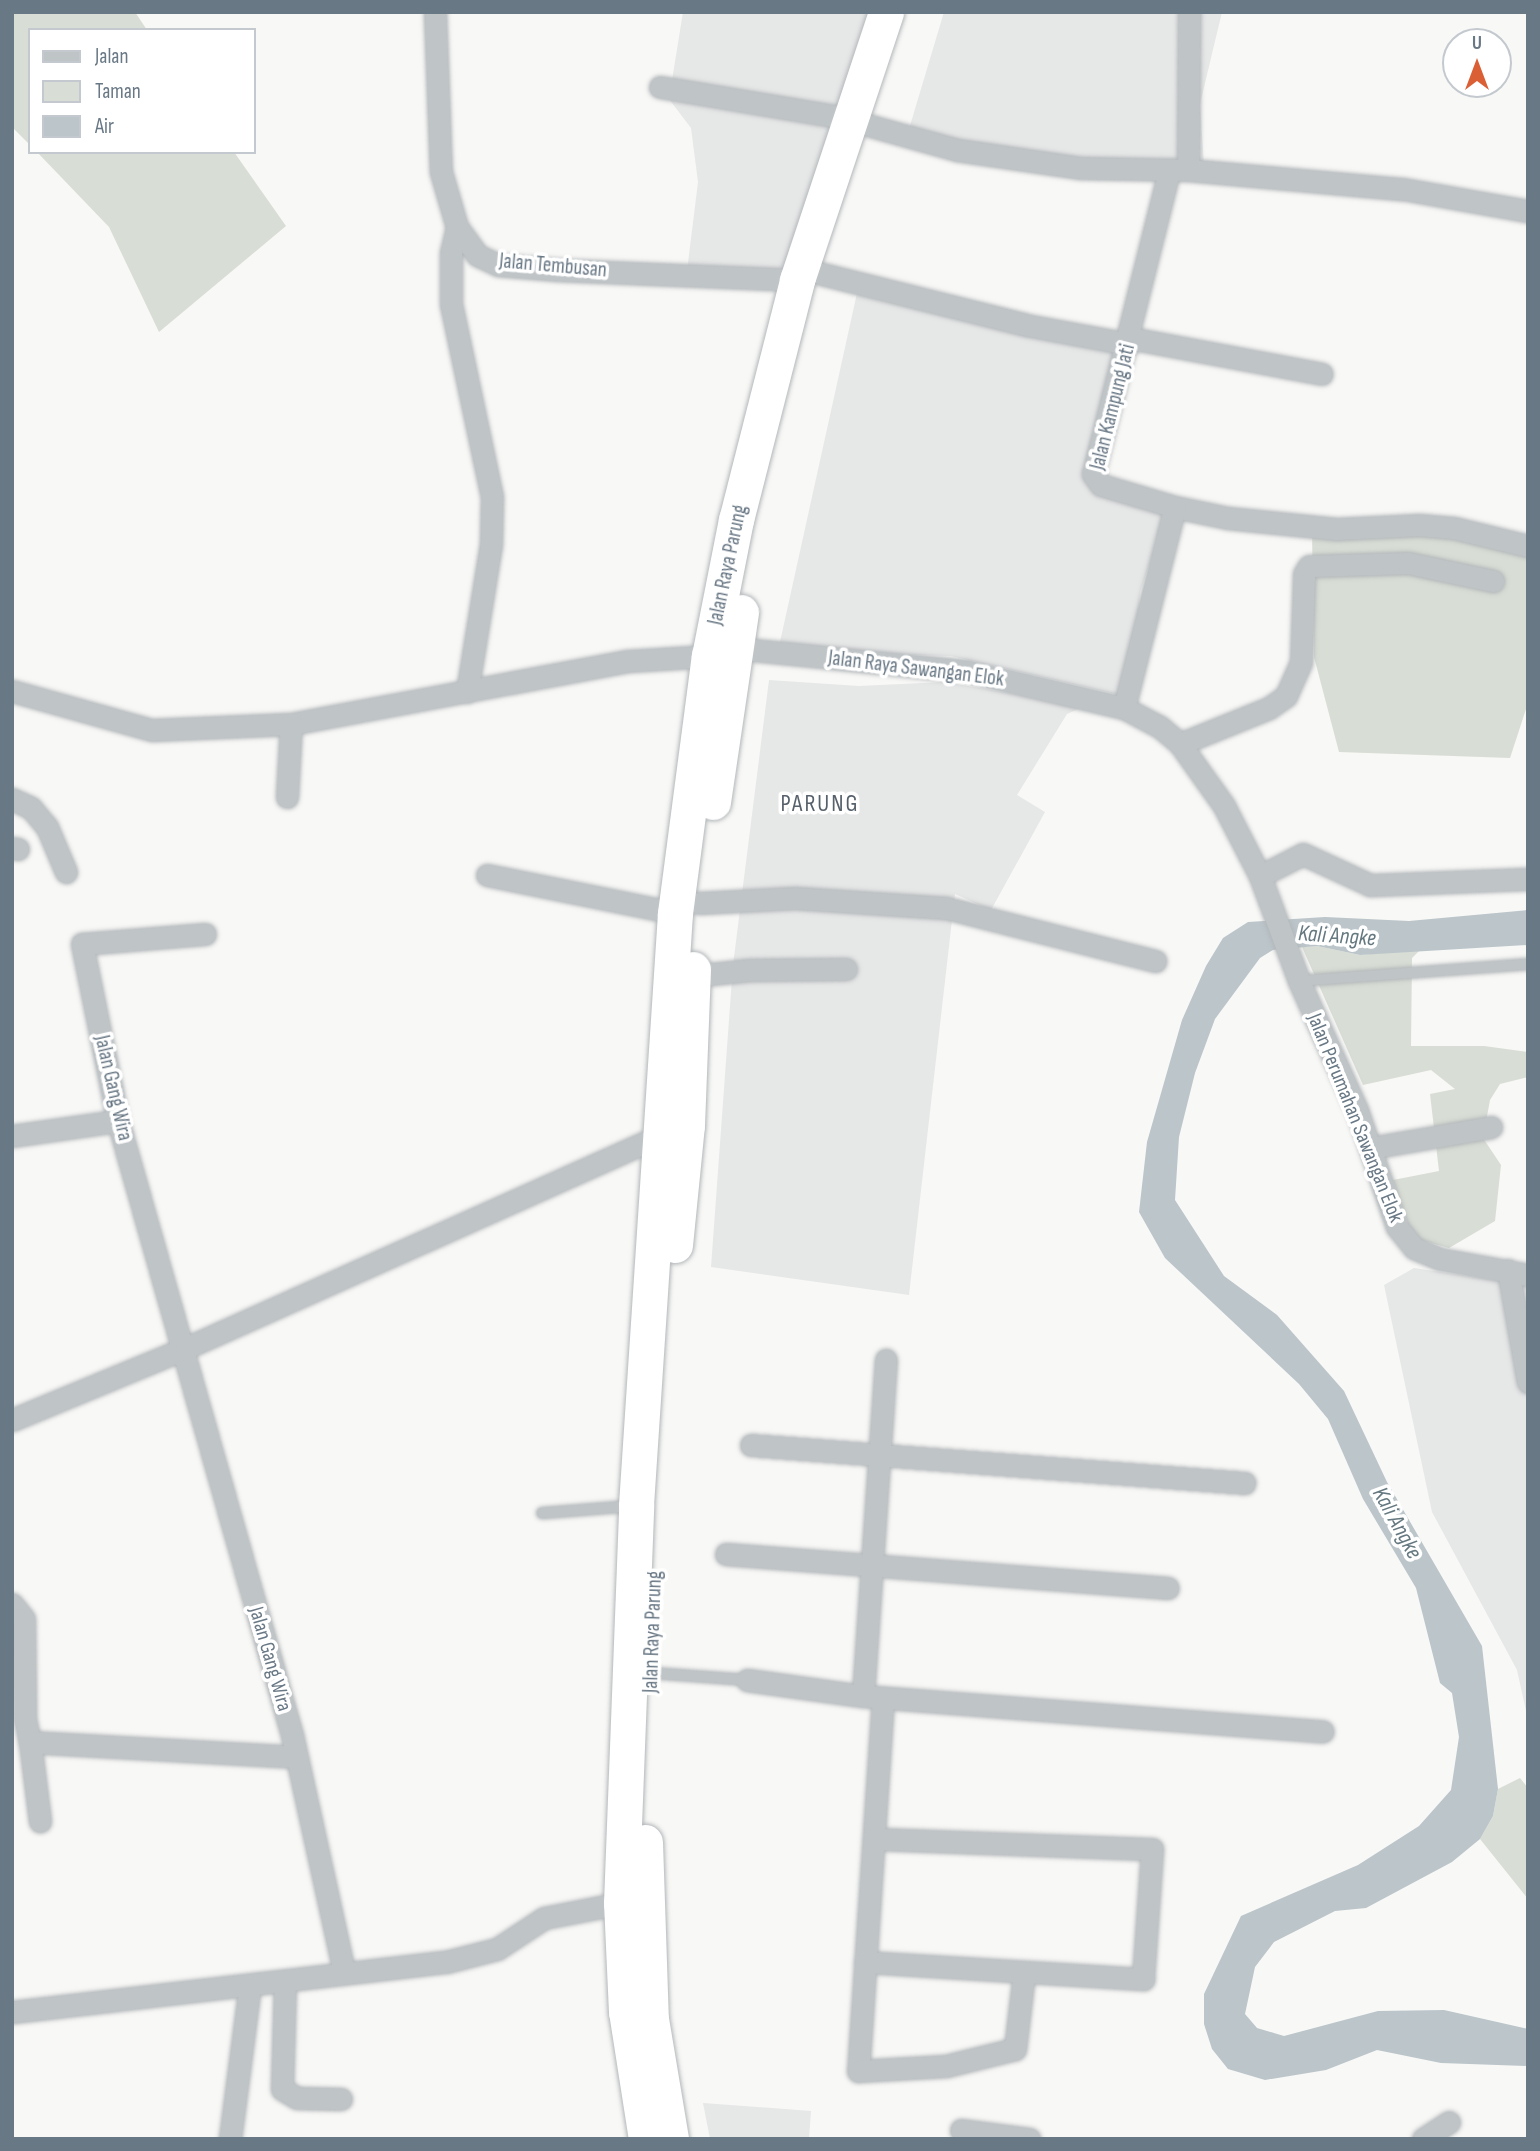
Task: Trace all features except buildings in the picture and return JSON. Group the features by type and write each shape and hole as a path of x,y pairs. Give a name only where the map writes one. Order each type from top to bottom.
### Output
{"highway":[{"name":"Jalan Raya Parung","path":"862,123 886,12"},
{"name":"Jalan Raya Parung","path":"646,2139 633,2073 636,1960 645,1853 668,1318 673,1130 687,908 722,652 736,520 835,199 862,123 907,12"},
{"name":"Jalan Raya Parung","path":"671,2139 653,2032 621,1903 636,1505 673,1130 692,976 687,908"}],"street":[{"name":"Jalan Tembusan","path":"435,12 441,172 457,228 477,255 498,265 809,277 1026,326 1322,374"},
{"name":"Jalan Kampung Jati","path":"1175,507 1095,480 1129,341 1179,171 1189,12"},
{"path":"660,87 862,123 1000,158 1080,169 1179,171 1440,193 1528,211"},
{"path":"457,228 451,251 451,304 492,497 491,544 467,692"},
{"path":"1124,708 1175,507 1228,519 1336,529 1419,525 1454,528 1528,546"},
{"path":"1180,744 1269,708 1286,696 1301,662 1304,574 1309,566 1408,562 1493,581"},
{"name":"Jalan Raya Sawangan Elok","path":"12,691 152,730 291,724 635,660 722,652 966,671 1124,708 1160,727 1180,744 1224,806 1278,914"},
{"path":"287,797 291,724"},
{"path":"12,799 32,808 47,827 66,872"},
{"path":"1260,876 1303,854 1370,885 1528,879"},
{"path":"487,875 687,908 795,898 946,908 1155,961"},
{"name":"Jalan Perumahan Sawangan Elok","path":"1278,914 1300,981 1370,1148 1397,1227 1414,1248 1440,1259 1518,1273"},
{"name":"Jalan Gang Wira","path":"205,934 82,944 118,1121 186,1348 297,1757 344,1971"},
{"path":"692,976 750,970 846,969"},
{"path":"12,1136 118,1121"},
{"path":"1370,1148 1491,1127"},
{"path":"12,1420 186,1348 673,1130"},
{"path":"1518,1273 1528,1382"},
{"path":"886,1360 872,1565 873,1839 858,2071 946,2066 1015,2049 1024,1973"},
{"path":"751,1445 1245,1483"},
{"path":"726,1554 1168,1588"},
{"path":"12,1604 24,1619 18,1721 30,1742 40,1821"},
{"path":"747,1680 873,1697 1323,1731"},
{"path":"30,1742 297,1757"},
{"path":"865,1962 1143,1979 1152,1849 873,1839"},
{"path":"12,2012 285,1982 344,1971 476,1955 511,1941 544,1918 621,1903"},
{"path":"285,1982 282,2089 297,2098 341,2099"},
{"path":"230,2139 250,1986"},
{"path":"1423,2139 1449,2122"},
{"path":"961,2130 1029,2139"}],"lane":[{"path":"1300,981 1528,964"},
{"path":"542,1513 636,1505"},
{"path":"652,1673 747,1680"}],"shaded area":[{"path":"683,12 885,12 794,279 686,279 698,182 691,128 669,99"},
{"path":"944,12 1222,12 1200,104 1204,165 1009,159 909,129"},
{"path":"859,284 1122,347 1088,476 1167,513 1140,592 1133,698 951,656 778,651"},
{"path":"769,680 859,686 944,682 1085,706 1067,714 1017,795 1045,812 991,910 955,894 909,1295 711,1267 733,965"},
{"path":"1414,1268 1528,1285 1528,1720 1517,1670 1432,1512 1384,1285"},
{"path":"703,2103 811,2111 809,2139 710,2139"}],"green space":[{"path":"12,12 135,12 146,28 28,28 28,143 12,127"},
{"path":"39,154 235,154 286,226 159,332 109,227"},
{"path":"1426,531 1528,551 1528,703 1510,758 1339,752 1314,657 1312,532"},
{"path":"1317,946 1360,955 1421,949 1412,958 1411,1046 1484,1046 1528,1052 1528,1077 1500,1084 1490,1100 1483,1138 1501,1165 1495,1221 1449,1248 1413,1238 1393,1180 1439,1171 1430,1094 1455,1089 1431,1070 1363,1085 1302,947"},
{"path":"1520,1778 1528,1788 1528,1899 1480,1839 1493,1816 1498,1789"}],"water":[{"name":"Kali Angke","path":"1528,910 1528,945 1360,955 1317,946 1273,950 1260,958 1215,1019 1195,1073 1179,1137 1175,1200 1224,1276 1277,1315 1344,1391 1387,1482 1482,1646 1498,1789 1493,1816 1480,1839 1452,1862 1366,1908 1335,1911 1274,1942 1255,1967 1245,2014 1257,2028 1284,2036 1378,2011 1444,2010 1528,2029 1528,2066 1441,2063 1377,2050 1326,2070 1265,2080 1228,2069 1212,2049 1204,2024 1204,1994 1241,1916 1358,1865 1419,1826 1451,1790 1459,1737 1452,1693 1440,1683 1416,1588 1363,1499 1328,1419 1299,1384 1165,1258 1139,1212 1147,1142 1182,1020 1206,966 1223,938 1248,922 1325,917 1409,921"}],"district":[{"name":"PARUNG","path":"820,804"}]}
